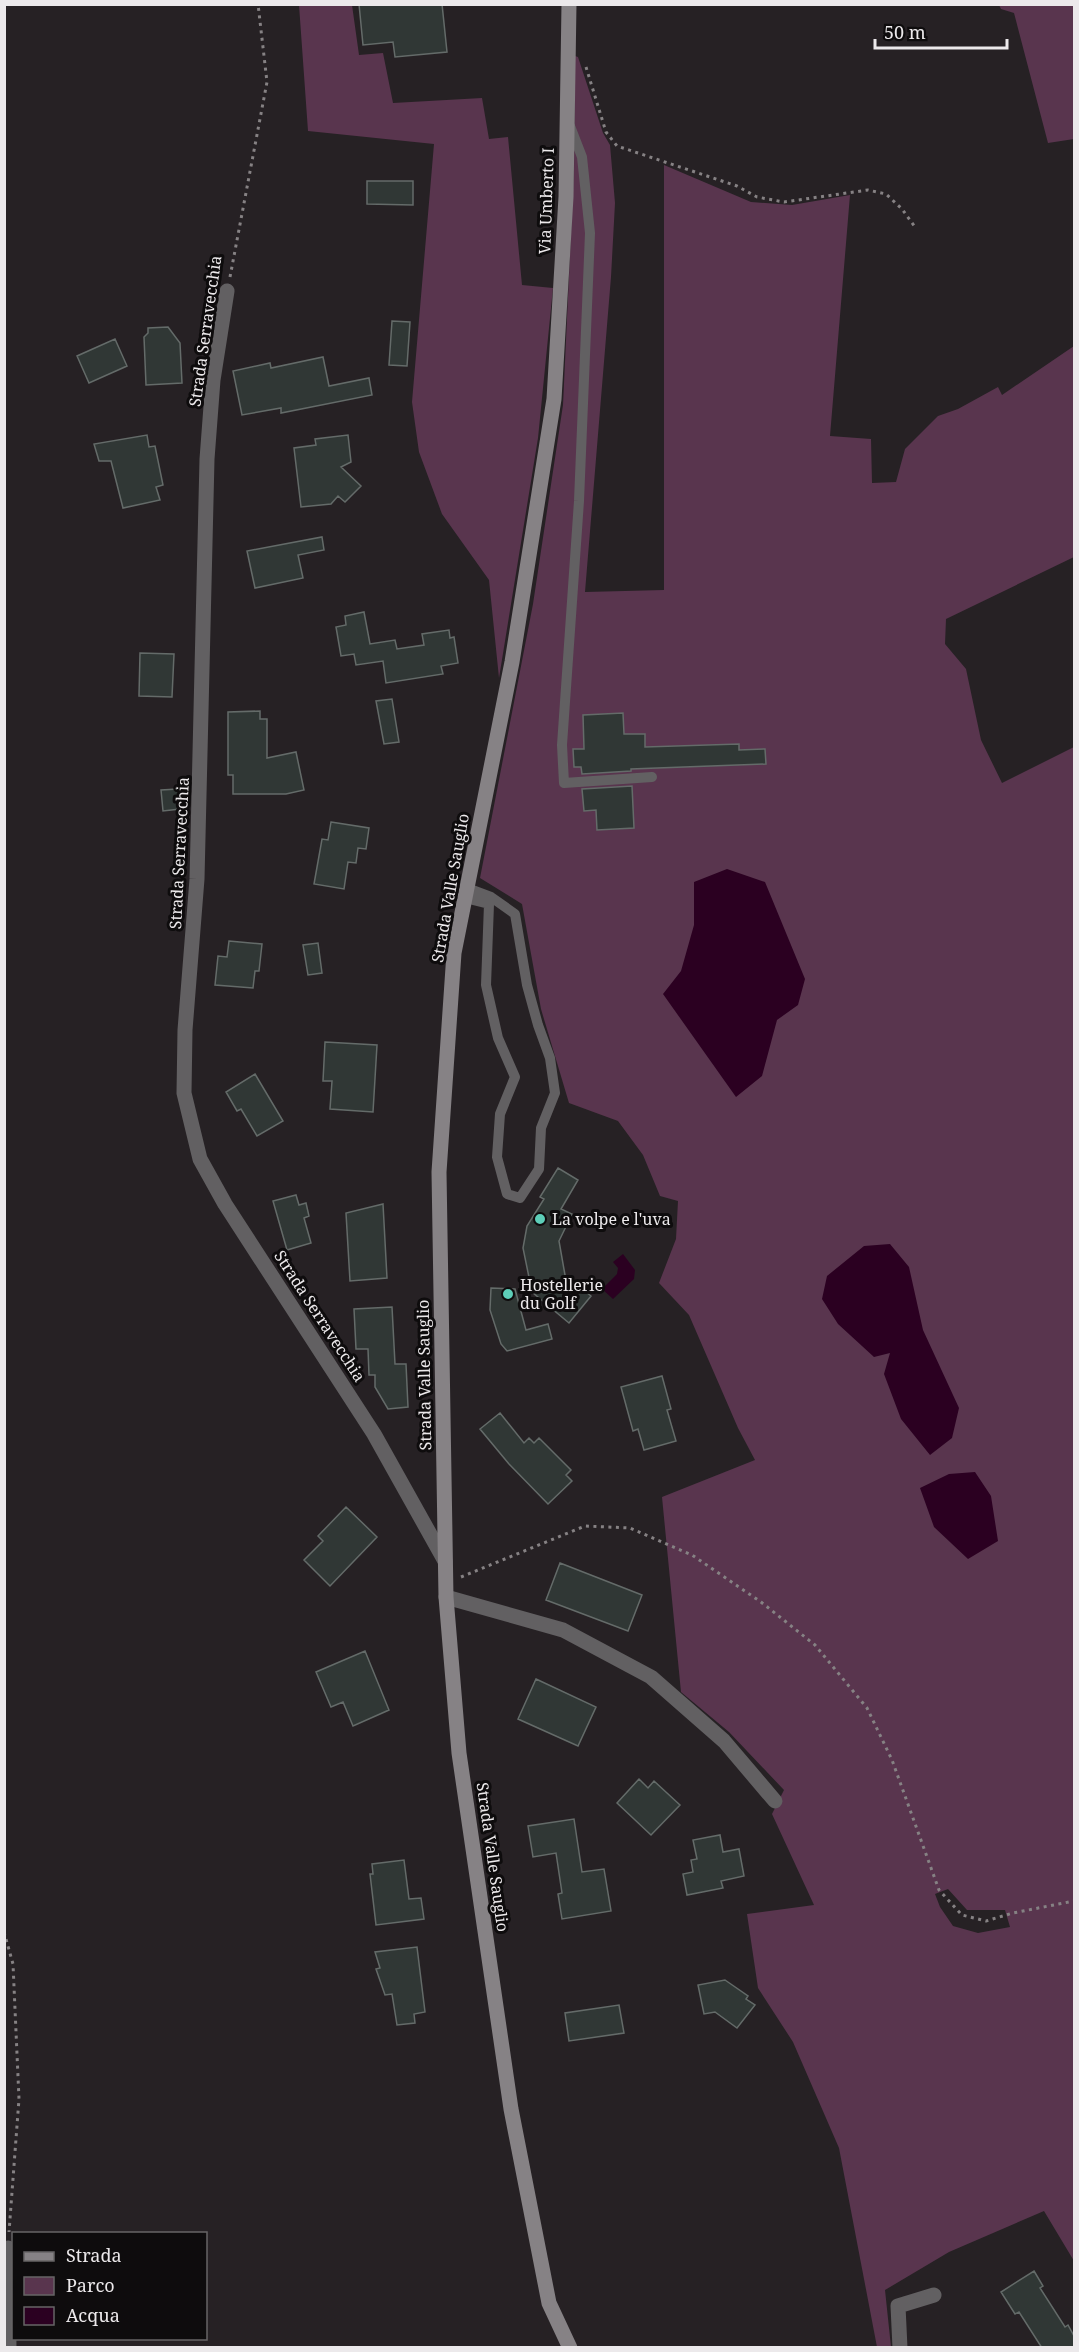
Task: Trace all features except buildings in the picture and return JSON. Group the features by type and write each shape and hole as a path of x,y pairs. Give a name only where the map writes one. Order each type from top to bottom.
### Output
{"street":[{"name":"Via Umberto I","path":"554,399 566,197 568,4"},
{"name":"Strada Serravecchia","path":"227,291 213,380 207,459 198,879 185,1030 184,1093 201,1158 225,1204 374,1434 445,1561"},
{"name":"Strada Valle Sauglio","path":"554,399 512,662 454,952 439,1172 445,1561 459,1753 511,2109 549,2303 570,2348"},
{"path":"446,1589 563,1630 651,1677 724,1741 775,1801"},
{"path":"8,2248 9,2348"},
{"path":"900,2348 898,2306 934,2295"}],"lane":[{"path":"567,118 582,157 590,233 579,501 562,745 564,783 652,777"},
{"path":"466,893 491,897 515,914 527,985 550,1058 555,1093 541,1128 539,1169 520,1198 507,1194 497,1157 500,1114 515,1077 498,1038 486,985 489,904 466,893"}],"path":[{"name":"Strada Serravecchia","path":"227,291 267,82 258,4"},
{"path":"584,60 606,132 617,146 737,186 757,197 784,202 868,190 886,194 902,209 915,227"},
{"path":"446,1589 463,1577 585,1526 630,1528 692,1556 761,1602 815,1645 867,1708 892,1760 939,1890 962,1915 986,1921 1012,1913 1074,1901"},
{"path":"4,1932 13,1964 19,2099 8,2248"}],"green space":[{"path":"299,5 352,5 359,55 383,53 393,103 482,98 489,139 508,137 522,285 553,288 538,438 499,678 489,580 442,514 419,452 412,402 434,144 308,131"},
{"path":"999,5 1074,5 1074,139 1048,143 1014,13 1001,9"},
{"path":"575,56 578,57 603,133 610,145 615,203 585,592 664,590 664,165 751,202 792,205 850,195 830,436 871,439 872,483 896,482 905,449 938,416 958,409 998,387 1002,395 1074,346 1074,557 946,619 945,644 966,669 981,740 1002,783 1074,747 1074,2261 1044,2211 949,2252 885,2290 891,2347 877,2347 839,2148 793,2042 758,1988 747,1914 814,1905 772,1814 784,1790 729,1732 681,1692 662,1497 755,1460 738,1428 689,1315 659,1283 676,1239 678,1201 660,1196 643,1155 618,1121 569,1103 541,1009 522,904 480,878 533,604 563,405 574,168","holes":["948,1889 967,1910 1005,1910 1010,1927 978,1933 953,1926 940,1907 935,1894"]}],"water":[{"path":"727,869 765,882 805,979 798,1005 777,1020 762,1076 736,1097 663,994 681,971 694,925 694,882"},
{"path":"890,1244 909,1267 923,1330 959,1408 952,1438 930,1455 901,1419 884,1374 890,1353 874,1357 838,1324 822,1299 827,1276 864,1246"},
{"path":"623,1254 635,1270 634,1279 613,1299 602,1289 617,1274 618,1268 613,1262"},
{"path":"975,1472 991,1496 998,1541 968,1559 934,1527 920,1488 949,1474"}],"place":[{"name":"La volpe e l'uva","path":"540,1219"},
{"name":"Hostellerie du Golf","path":"508,1294"}]}
